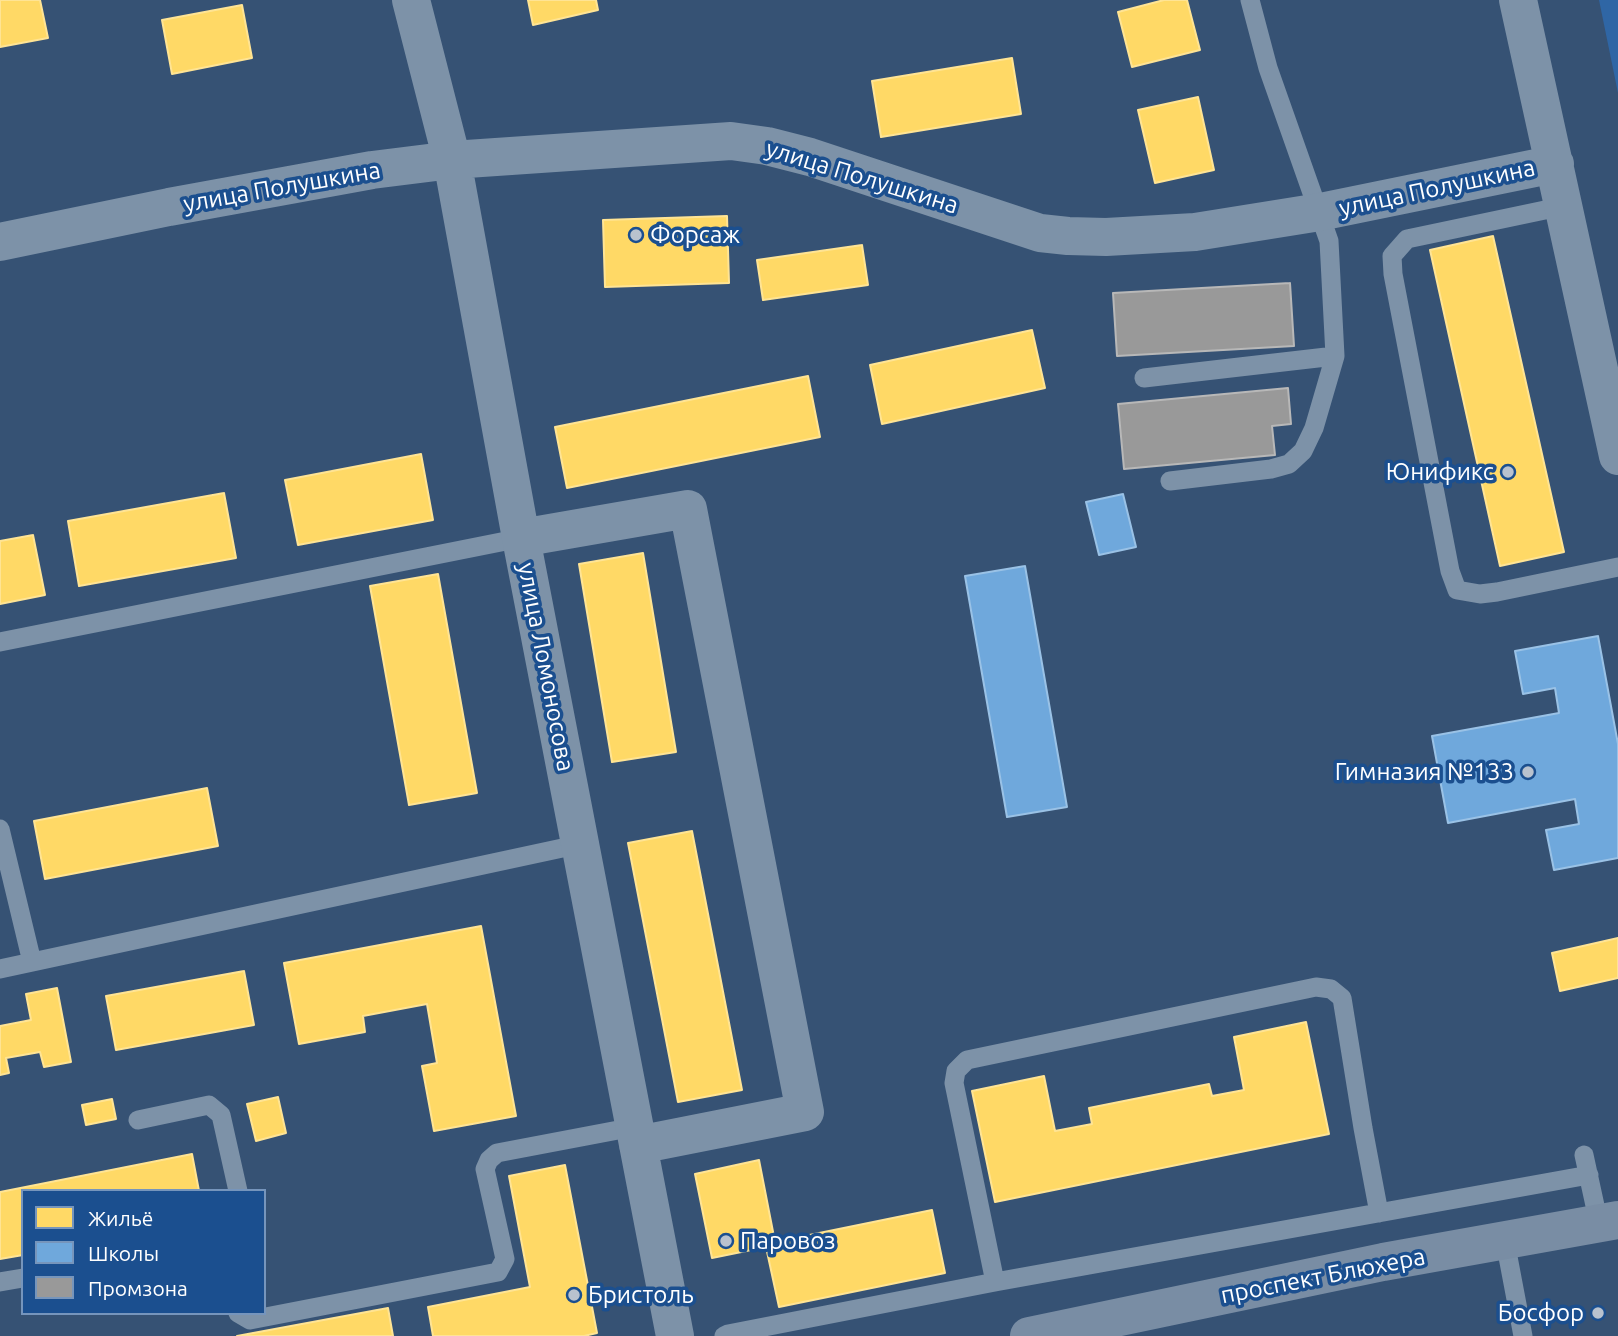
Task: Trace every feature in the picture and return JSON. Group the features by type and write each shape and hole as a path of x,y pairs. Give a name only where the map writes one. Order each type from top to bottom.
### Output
{"main road":[{"name":"проспект Блюхера","path":"1029,1336 1383,1262 1609,1222"}],"street":[{"name":"улица Ломоносова","path":"411,0 452,160 521,538 675,1336"},
{"path":"1518,0 1618,456"},
{"name":"улица Полушкина","path":"0,242 169,207 372,170 452,160 731,141 767,146 810,158 1040,233 1068,236 1106,237 1195,232 1320,212 1555,164"},
{"path":"521,538 688,509 805,1112 636,1136"}],"lane":[{"path":"1170,481 1270,469 1289,464 1303,450 1314,428 1335,356 1329,241 1268,68 1250,0"},
{"path":"1564,206 1407,239 1392,256 1393,274 1450,571 1457,590 1480,594 1497,592 1618,567"},
{"path":"1144,378 1335,356"},
{"path":"0,642 521,538"},
{"path":"0,829 32,962"},
{"path":"0,969 581,844"},
{"path":"995,1282 954,1083 956,1071 967,1060 1315,987 1331,989 1342,998 1379,1213"},
{"path":"138,1120 209,1105 221,1115 238,1189"},
{"path":"266,1315 498,1272 505,1259 485,1169 489,1160 497,1153 636,1136"},
{"path":"724,1336 995,1282 1379,1213 1587,1165 1609,1222"},
{"path":"1505,1241 1523,1336"},
{"path":"0,1282 21,1278"},
{"path":"241,1315 250,1320 265,1315"}],"shaded area":[{"path":"1599,0 1618,0 1618,93"}],"building: Жильё":[{"path":"0,0 40,0 48,38 0,47"},
{"path":"528,0 596,0 598,10 533,25"},
{"path":"1164,0 1187,0 1200,50 1132,67 1118,12"},
{"path":"242,5 252,58 172,74 162,20"},
{"path":"1012,58 1021,114 881,137 872,81"},
{"path":"1198,97 1214,170 1155,183 1138,110"},
{"path":"727,216 729,283 605,287 603,220"},
{"path":"1493,236 1564,552 1500,566 1430,250"},
{"path":"862,245 868,285 763,300 757,260"},
{"path":"1032,330 1045,388 882,424 870,365"},
{"path":"808,376 820,437 567,488 555,427"},
{"path":"421,454 433,520 298,545 285,480"},
{"path":"224,493 236,558 79,586 68,521"},
{"path":"33,535 45,595 0,604 0,541"},
{"path":"643,553 676,752 612,762 579,564"},
{"path":"438,574 477,793 409,805 370,586"},
{"path":"207,788 218,846 45,879 34,821"},
{"path":"692,831 742,1090 678,1102 628,843"},
{"path":"481,926 516,1116 434,1131 422,1066 437,1063 427,1004 363,1016 365,1032 299,1044 284,963"},
{"path":"1618,938 1618,978 1560,991 1552,953"},
{"path":"244,971 254,1025 116,1050 106,996"},
{"path":"57,988 71,1062 44,1067 40,1052 6,1058 9,1073 0,1075 0,1026 31,1020 26,994"},
{"path":"1306,1022 1329,1134 995,1202 972,1091 1044,1076 1055,1131 1092,1124 1089,1108 1209,1084 1212,1096 1244,1090 1234,1037"},
{"path":"278,1097 286,1133 256,1141 247,1104"},
{"path":"112,1099 116,1119 86,1125 82,1105"},
{"path":"192,1154 199,1189 21,1189 21,1255 0,1259 0,1192"},
{"path":"759,1160 775,1242 932,1210 945,1273 779,1307 766,1247 712,1258 695,1174"},
{"path":"565,1165 597,1333 584,1336 433,1336 428,1307 530,1287 509,1176"},
{"path":"388,1308 393,1336 237,1336"}],"building: Школы":[{"path":"1123,494 1136,547 1099,555 1086,502"},
{"path":"1025,566 1067,807 1007,817 965,576"},
{"name":"Гимназия №133","path":"1598,636 1618,744 1618,858 1554,870 1546,830 1579,824 1575,799 1448,823 1432,736 1559,713 1555,688 1523,694 1515,651"}],"building: Промзона":[{"path":"1290,283 1294,346 1117,356 1113,293"},
{"path":"1288,388 1291,424 1272,426 1275,455 1124,469 1118,404"}],"place":[{"name":"Форсаж","path":"636,235"},
{"name":"Юнификс","path":"1508,472"},
{"name":"Гимназия №133","path":"1528,772"},
{"name":"Паровоз","path":"726,1241"},
{"name":"Бристоль","path":"574,1295"},
{"name":"Босфор","path":"1598,1313"}]}
